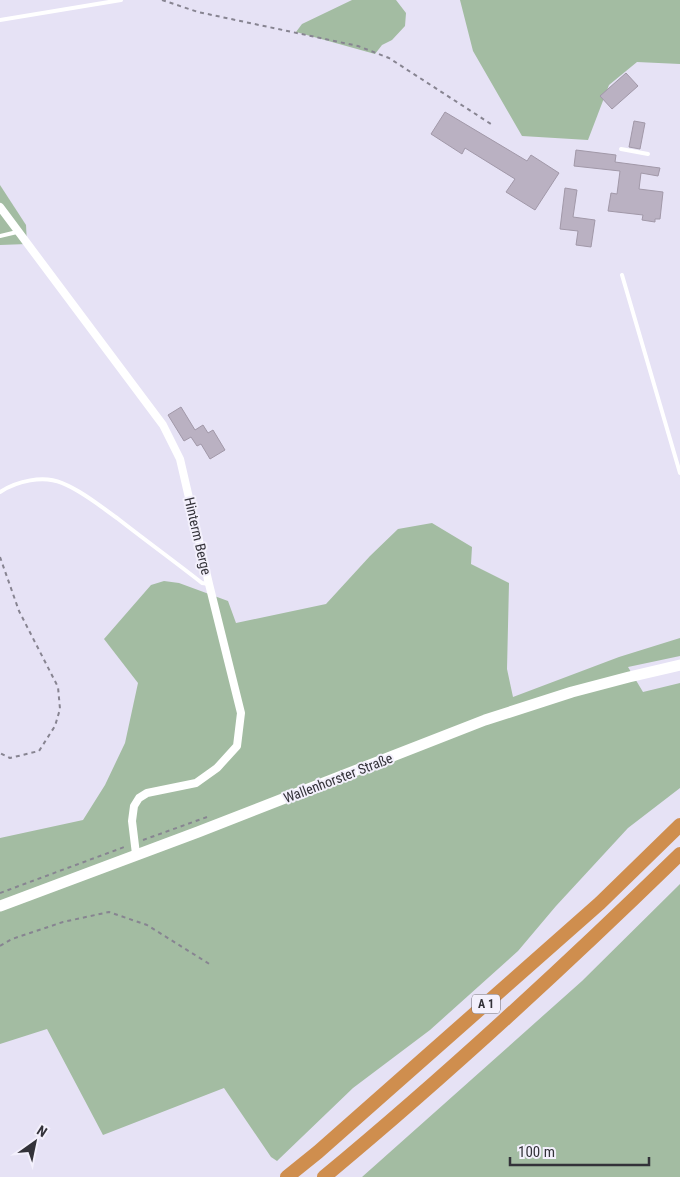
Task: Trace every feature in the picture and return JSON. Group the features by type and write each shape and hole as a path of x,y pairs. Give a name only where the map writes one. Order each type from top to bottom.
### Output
{"highway":[{"name":"A 1","path":"287,1177 318,1152 600,903 680,826"},
{"name":"A 1","path":"324,1177 395,1118 582,950 680,854"}],"main road":[{"name":"Wallenhorster Straße","path":"0,906 135,849 198,832 485,720 572,692 680,665"}],"street":[{"name":"Hinterm Berge","path":"0,207 163,425 180,459 241,712 237,746 217,768 196,783 147,793 139,798 134,806 132,821 135,849"}],"lane":[{"path":"0,20 122,0"},
{"path":"621,149 648,154"},
{"path":"0,236 18,232"},
{"path":"622,275 680,473"},
{"path":"0,492 8,487 28,481 62,482 91,499 202,583 209,584"}],"path":[{"path":"162,0 198,12 358,46 389,58 494,126"},
{"path":"0,557 19,611 58,687 60,709 56,726 39,751 10,758 0,753"},
{"path":"0,893 135,849"},
{"path":"0,946 12,939 63,922 109,912 147,926 211,965"}],"green space":[{"path":"352,0 396,0 406,13 405,26 392,40 382,45 375,54 296,32 302,24"},
{"path":"460,0 680,0 680,64 637,62 609,85 588,140 522,136 473,51"},
{"path":"0,185 26,225 27,244 0,245"},
{"path":"432,523 472,547 471,564 509,583 507,669 513,697 619,657 680,638 680,656 628,667 643,692 680,683 680,788 628,828 556,906 518,951 430,1030 353,1088 277,1161 271,1157 224,1088 103,1135 47,1029 0,1044 0,838 83,820 105,785 125,743 138,683 104,639 151,585 164,581 179,583 228,601 236,623 326,604 370,556 398,529"},
{"path":"680,884 680,1177 362,1177 582,981"}],"building":[{"path":"626,73 638,86 612,109 600,96"},
{"path":"445,112 527,161 531,155 559,173 535,210 506,192 515,179 465,148 462,154 431,134"},
{"path":"634,121 645,123 640,149 629,147"},
{"path":"576,150 616,155 615,162 660,168 658,176 641,173 639,189 663,192 660,219 655,219 655,222 642,220 643,215 608,211 611,193 617,194 620,171 574,166"},
{"path":"565,188 577,190 573,217 595,220 591,247 576,245 578,231 560,229"},
{"path":"181,407 195,430 203,425 208,433 213,430 225,450 210,459 201,444 197,446 191,437 184,441 168,415"}]}
